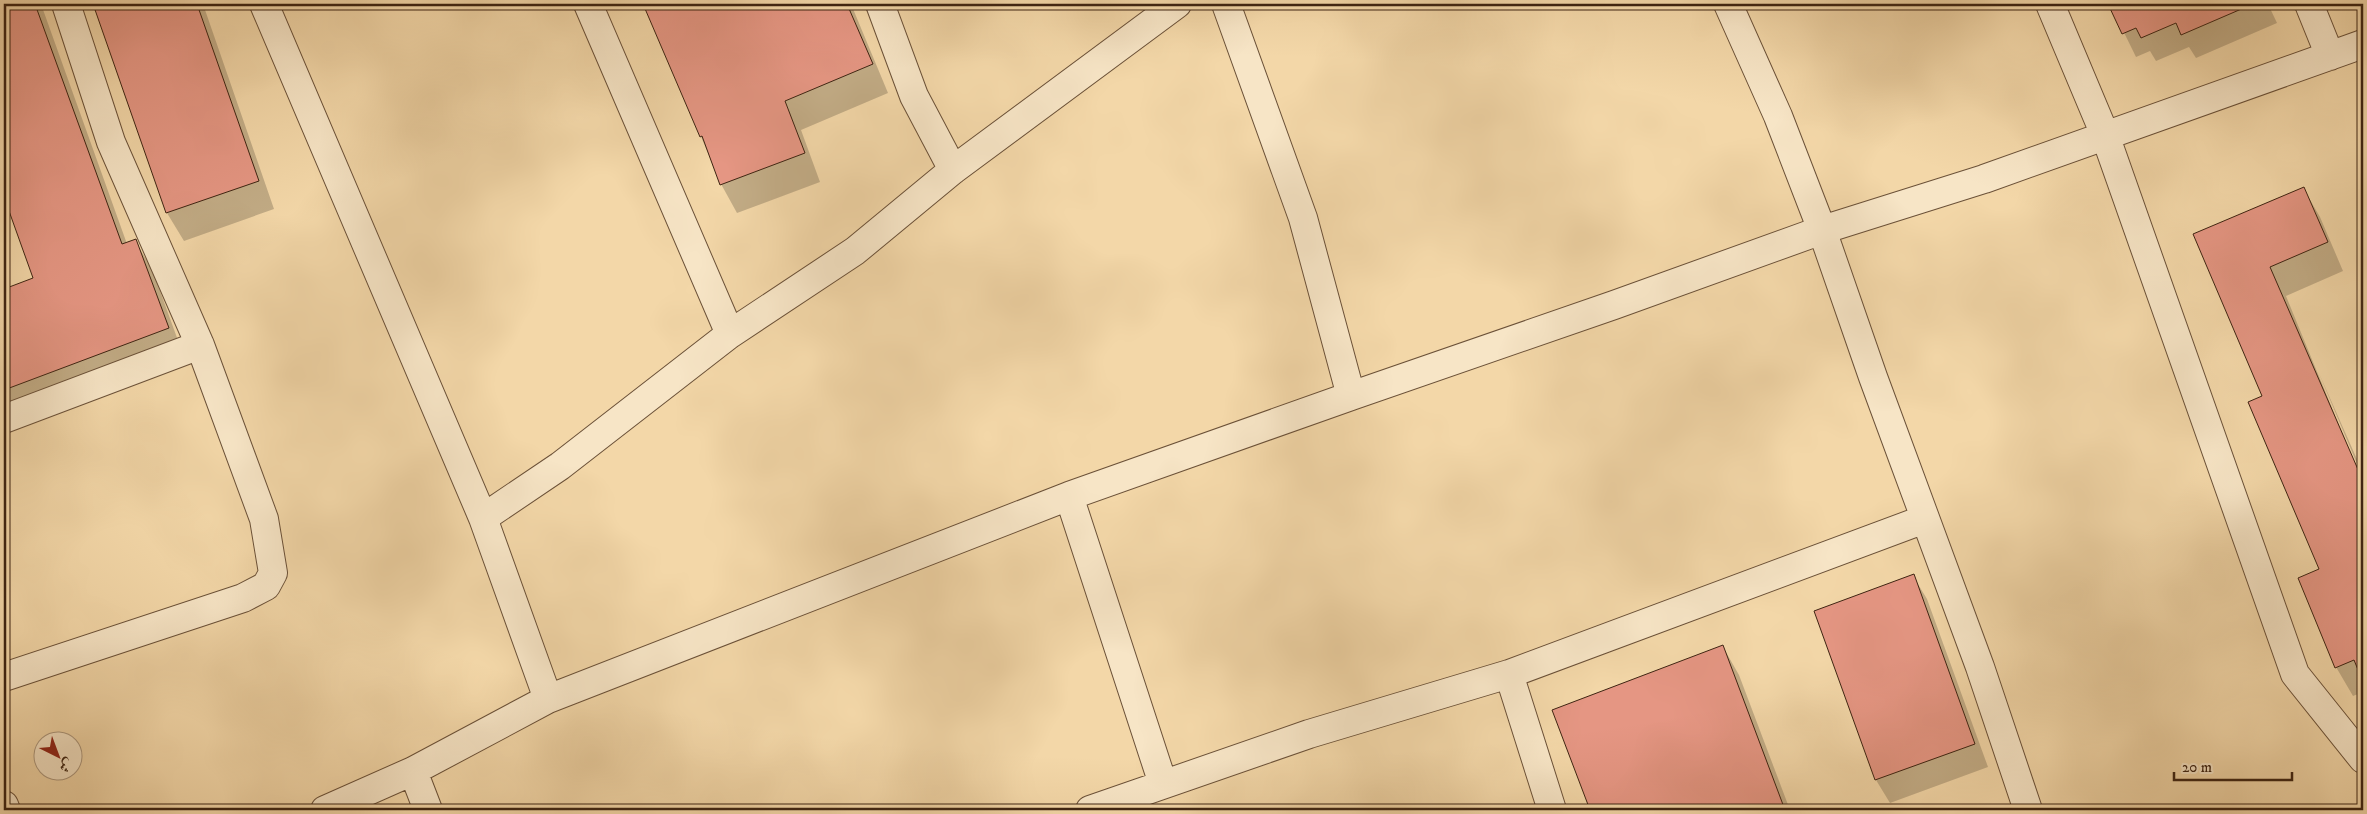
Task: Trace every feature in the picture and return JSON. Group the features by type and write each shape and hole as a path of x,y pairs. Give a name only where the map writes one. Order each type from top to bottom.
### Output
{"street":[{"path":"4,677 243,598 266,586 273,573 264,519 200,345 112,142 66,4"},
{"path":"264,4 483,518 548,699"},
{"path":"588,4 730,334"},
{"path":"880,4 914,96 953,170"},
{"path":"483,518 560,466 730,334 855,251 953,170 1177,4"},
{"path":"1226,4 1303,218 1351,396"},
{"path":"1728,4 1778,116 1822,230 1980,667 2028,810"},
{"path":"2050,4 2105,135 2294,674 2363,759"},
{"path":"2309,4 2330,56"},
{"path":"325,810 412,770 548,699 1069,496 1822,230 1984,179 2363,44"},
{"path":"4,419 200,345"},
{"path":"1069,496 1163,784"},
{"path":"1090,810 1309,734 1509,674 1925,519"},
{"path":"1509,674 1552,810"},
{"path":"412,770 428,810"},
{"path":"4,805 6,810"}],"building":[{"path":"4,4 35,4 122,244 136,239 169,328 4,390 4,289 33,278 4,197"},
{"path":"93,4 197,4 259,181 166,213"},
{"path":"643,4 847,4 873,64 785,101 805,153 720,185 702,136 700,137"},
{"path":"2108,4 2253,4 2181,35 2176,23 2141,38 2136,28 2122,34"},
{"path":"2363,173 2363,186 2360,174"},
{"path":"2304,187 2328,242 2270,267 2363,481 2363,682 2354,660 2335,668 2298,578 2319,569 2248,402 2262,396 2193,234"},
{"path":"1914,574 1975,744 1875,780 1814,611"},
{"path":"1723,645 1785,810 1590,810 1552,710"}]}
